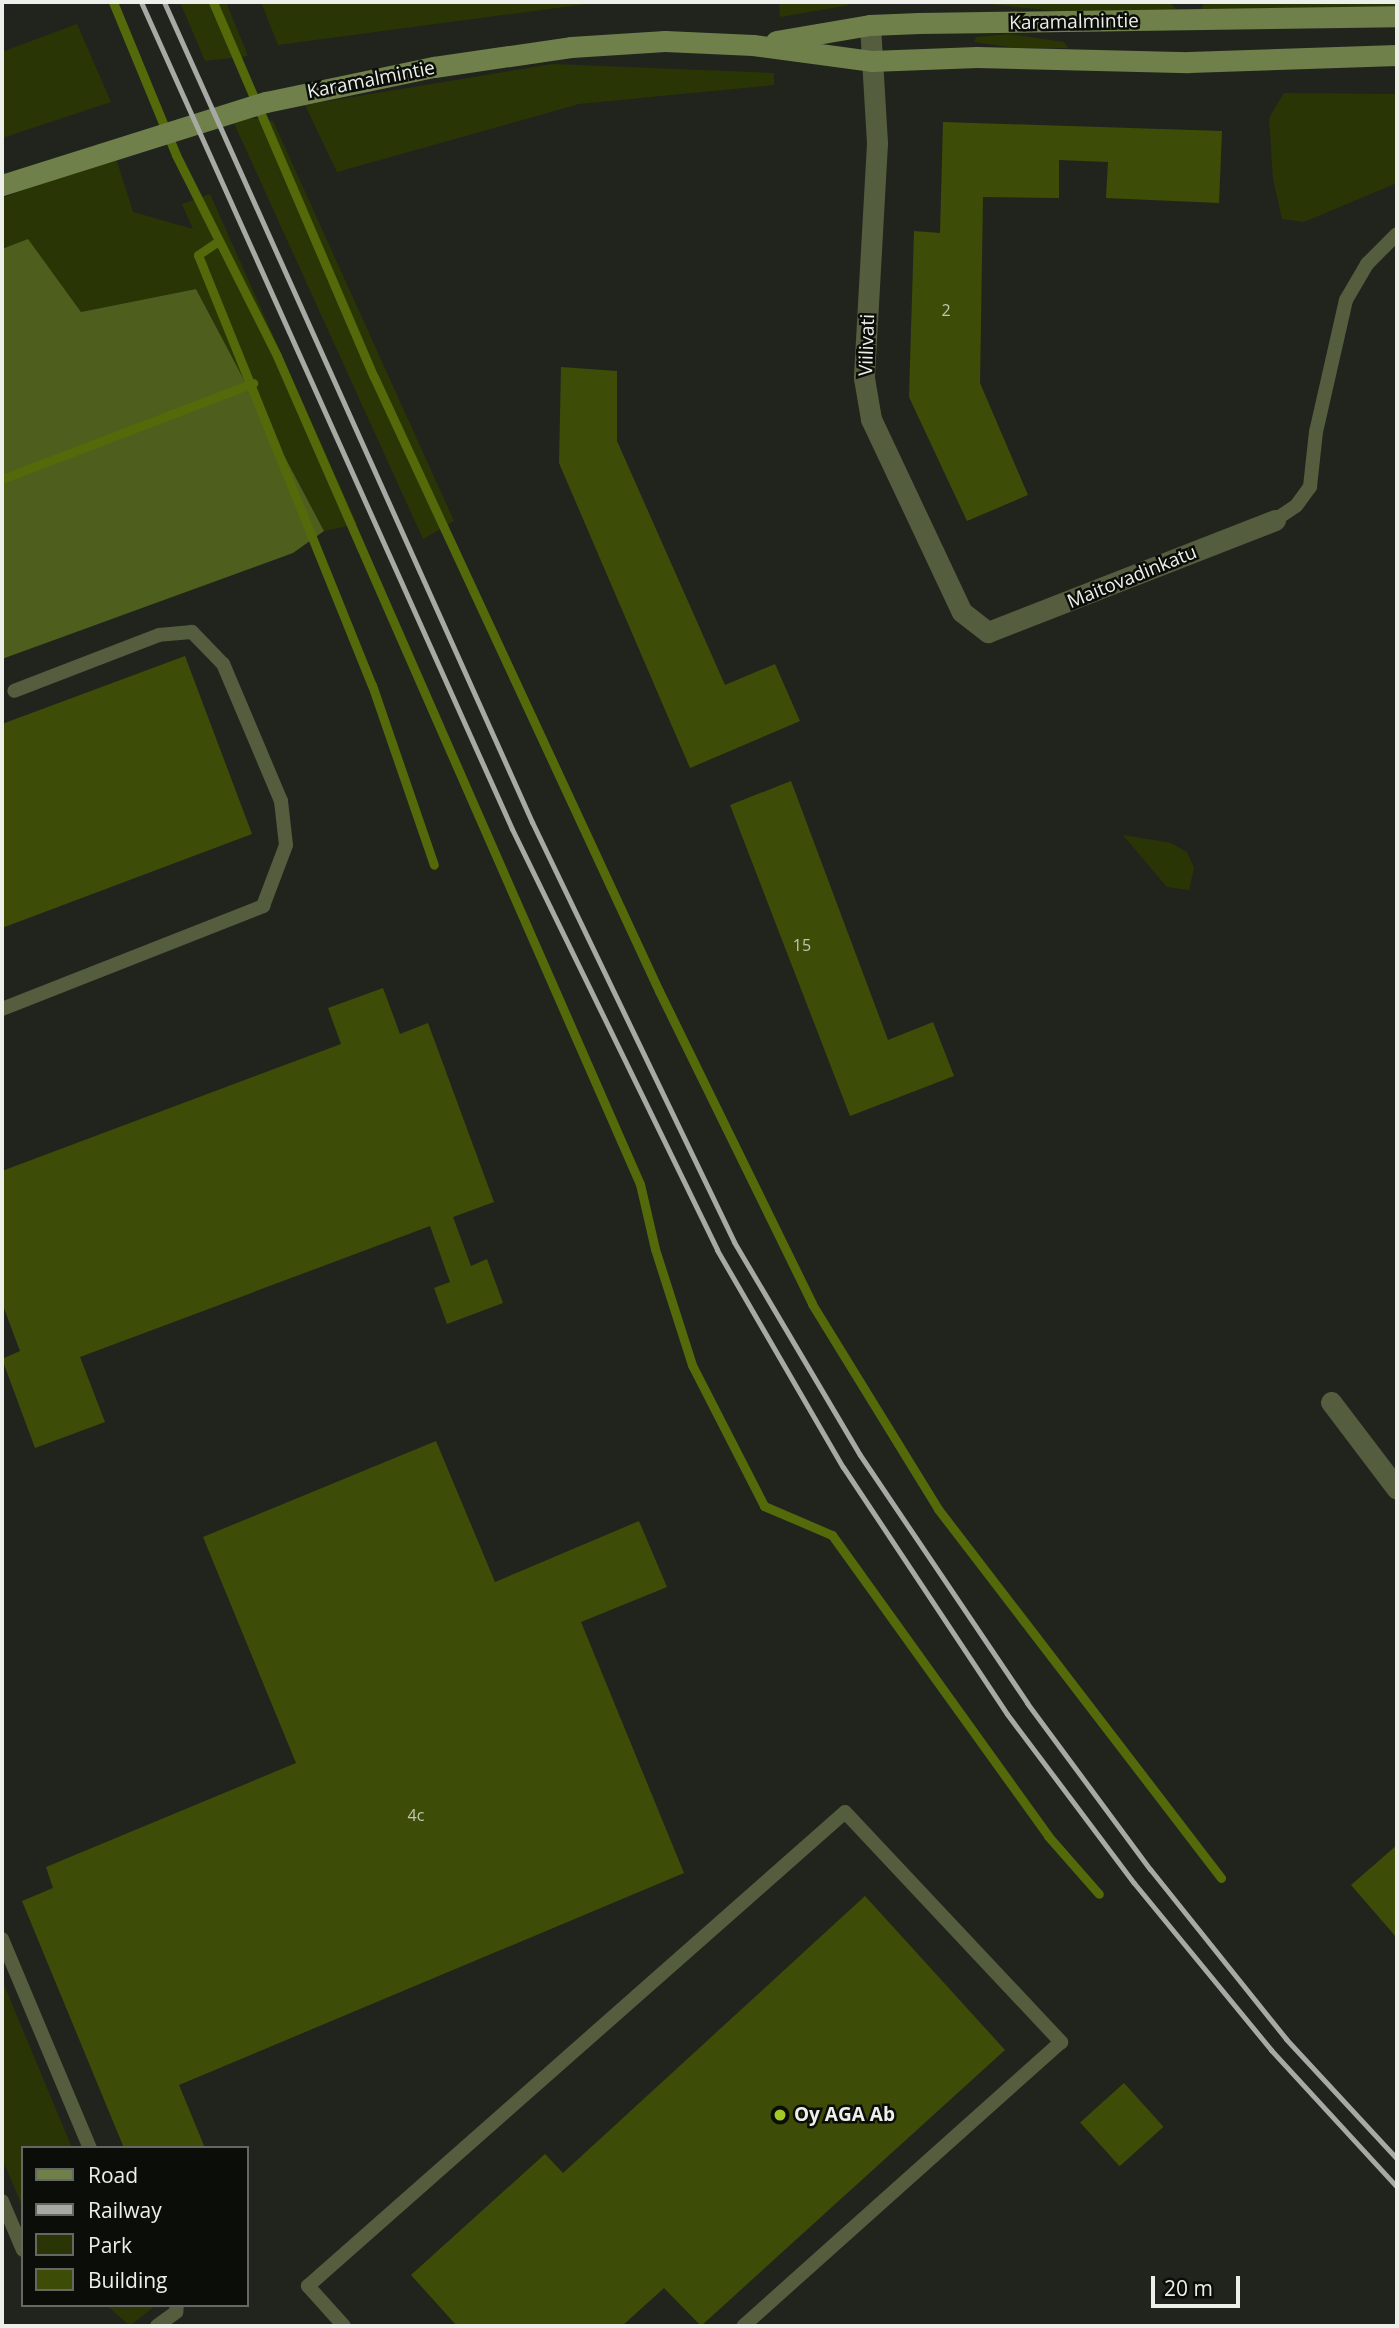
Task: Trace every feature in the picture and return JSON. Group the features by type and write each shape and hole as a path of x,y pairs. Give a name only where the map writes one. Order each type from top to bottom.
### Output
{"street":[{"name":"Karamalmintie","path":"753,45 870,25 1397,16"},
{"name":"Viilivati","path":"870,25 877,143 864,378 871,419 943,580 962,612 988,632"},
{"name":"Karamalmintie","path":"2,184 192,121 360,81 571,47 665,41 753,45 871,61 977,57 1189,62 1397,55"},
{"name":"Maitovadinkatu","path":"988,632 1275,520"},
{"path":"1331,1402 1397,1489"}],"lane":[{"path":"1275,520 1296,506 1310,487 1316,432 1346,300 1367,264 1397,234"},
{"path":"2,1009 263,906 286,845 281,801 223,664 192,632 159,635 14,691"},
{"path":"344,2326 308,2286 845,1812 1060,2042 743,2326"},
{"path":"2,1939 89,2146"},
{"path":"2,2201 21,2245"},
{"path":"157,2326 176,2312 177,2307"}],"green space":[{"path":"180,2 226,2 248,56 205,61"},
{"path":"261,2 601,2 278,45"},
{"path":"779,2 849,2 849,5 780,17"},
{"path":"1170,2 1178,12 1087,14 977,3 918,3"},
{"path":"1205,2 1397,2 1397,8 1200,11"},
{"path":"77,24 111,102 2,138 2,52"},
{"path":"1009,34 1064,42 1068,48 1017,48 974,42 976,37"},
{"path":"552,64 774,73 774,85 579,104 337,172 305,105"},
{"path":"1284,93 1397,94 1397,183 1304,222 1282,219 1273,179 1269,118"},
{"path":"243,117 273,121 454,521 423,539 233,121"},
{"path":"115,155 133,212 193,229 182,204 210,194 357,524 324,531 196,289 81,312 28,240 2,249 2,198"},
{"path":"28,239 81,312 196,289 324,531 293,553 2,659 2,249"},
{"path":"1123,835 1171,843 1187,852 1194,868 1189,890 1167,887"},
{"path":"2,1980 71,2146 21,2146 21,2203 2,2158"},
{"path":"108,2307 154,2307 130,2326"}],"building":[{"path":"943,122 1222,131 1219,203 1106,198 1108,162 1059,160 1059,198 983,197 980,383 1028,495 967,521 909,397 914,231 940,233"},
{"path":"561,367 617,371 617,441 725,685 775,664 800,721 690,768 559,463"},
{"path":"185,656 252,834 2,928 2,724"},
{"path":"791,781 888,1040 933,1022 954,1076 850,1116 730,805"},
{"path":"383,988 400,1034 428,1023 494,1202 453,1217 471,1266 487,1259 503,1303 447,1324 434,1288 450,1282 430,1226 80,1357 105,1422 35,1448 2,1359 20,1351 2,1303 2,1171 341,1044 328,1008"},
{"path":"436,1441 495,1582 639,1521 667,1587 581,1622 684,1873 179,2085 204,2146 123,2146 22,1901 53,1888 46,1867 296,1763 203,1537"},
{"path":"1397,1845 1397,1938 1351,1885"},
{"name":"Oy AGA Ab","path":"865,1896 1005,2050 701,2326 664,2288 622,2326 457,2326 411,2275 545,2154 563,2173"},
{"path":"1124,2083 1163,2127 1120,2166 1080,2122"}],"waterway":[{"path":"113,2 176,155 277,356 640,1184 655,1249 692,1365 764,1506 832,1535 1048,1836 1099,1894"},
{"path":"213,2 374,377 659,991 812,1304 938,1509 1221,1878"},
{"path":"217,242 198,255 372,685 434,865"},
{"path":"2,479 253,383"}],"railway":[{"path":"141,2 512,829 717,1250 843,1467 1007,1714 1134,1883 1271,2050 1397,2187"},
{"path":"164,2 532,822 734,1242 860,1455 1027,1703 1150,1869 1286,2039 1397,2159"}],"place":[{"name":"Oy AGA Ab","path":"780,2115"}]}
